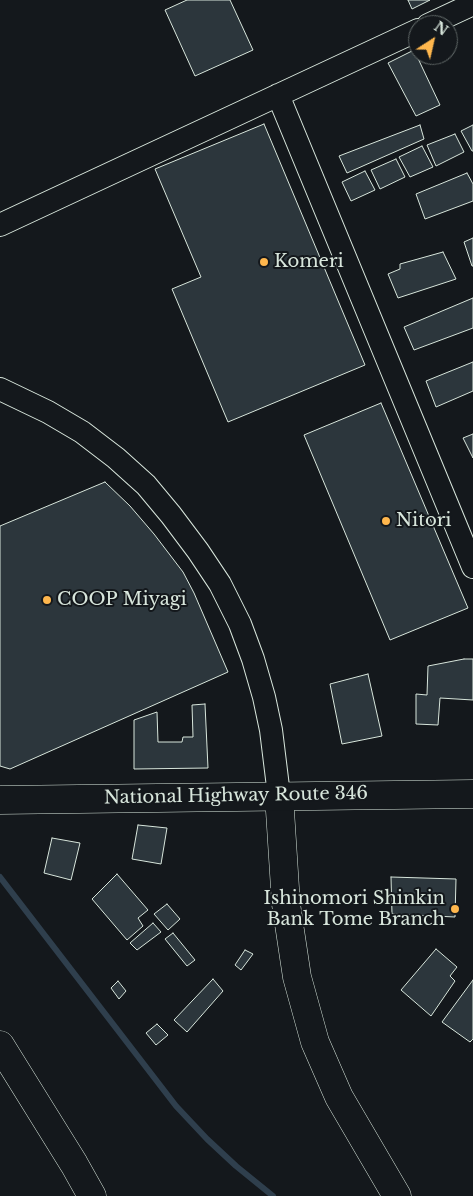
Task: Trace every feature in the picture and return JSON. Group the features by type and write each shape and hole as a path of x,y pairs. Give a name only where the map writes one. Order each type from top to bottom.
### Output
{"main road":[{"name":"National Highway Route 346","path":"0,800 279,795 471,797"},
{"path":"279,795 286,904 297,977 315,1042 339,1097 397,1196"},
{"path":"0,1045 92,1196"},
{"path":"74,1164 85,1196"},
{"path":"74,1164 98,1196"}],"street":[{"path":"449,15 473,4"},
{"path":"0,225 408,35"},
{"path":"278,95 473,567"},
{"path":"0,389 48,412 82,432 116,458 146,485 172,515 198,551 220,584 253,659 271,730 279,795"}],"building":[{"path":"187,0 230,0 253,50 195,76 165,10"},
{"path":"408,0 430,0 412,9"},
{"path":"408,53 408,65 421,65 440,105 416,116 388,63"},
{"path":"264,124 365,365 228,422 172,289 201,277 155,169"},
{"path":"420,125 424,139 347,173 339,156"},
{"path":"473,125 473,151 472,151 461,131"},
{"path":"455,134 464,152 436,166 427,145"},
{"path":"422,146 433,167 410,177 399,157"},
{"path":"396,159 405,177 380,189 371,170"},
{"path":"365,171 375,190 351,201 342,182"},
{"path":"467,173 473,184 473,201 425,219 416,194"},
{"path":"473,238 473,266 472,266 464,242"},
{"path":"443,252 456,279 398,298 388,274 400,269 400,264"},
{"path":"473,298 473,328 414,350 404,327"},
{"path":"473,362 473,391 436,407 426,381"},
{"name":"Nitori","path":"381,403 468,608 390,640 304,435"},
{"path":"473,434 473,458 463,438"},
{"path":"105,482 130,506 183,572 228,672 10,769 0,766 0,526"},
{"path":"473,659 473,700 440,698 438,725 416,724 416,694 427,695 428,666"},
{"path":"368,674 382,736 342,744 330,684"},
{"path":"205,704 208,768 134,769 134,720 157,712 158,742 182,742 183,737 193,737 192,705"},
{"path":"138,825 167,828 161,864 132,859"},
{"path":"52,838 80,843 71,880 44,873"},
{"path":"117,874 148,910 138,918 143,926 127,940 92,899"},
{"path":"391,877 456,879 455,917 392,914"},
{"path":"167,904 180,919 168,930 154,914"},
{"path":"153,923 161,932 137,950 130,943"},
{"path":"173,933 195,960 187,966 165,939"},
{"path":"436,949 457,967 450,976 455,981 431,1016 401,990"},
{"path":"245,950 253,954 241,970 235,965"},
{"path":"213,979 223,991 187,1032 174,1020"},
{"path":"473,980 473,1039 470,1042 442,1022"},
{"path":"118,981 126,991 119,999 111,988"},
{"path":"157,1024 168,1035 156,1045 146,1033"}],"waterway":[{"path":"0,877 176,1106 236,1166 273,1196"}],"place":[{"name":"Komeri","path":"264,262"},
{"name":"Nitori","path":"386,521"},
{"name":"COOP Miyagi","path":"47,600"},
{"name":"Ishinomori Shinkin Bank Tome Branch","path":"455,909"}]}
